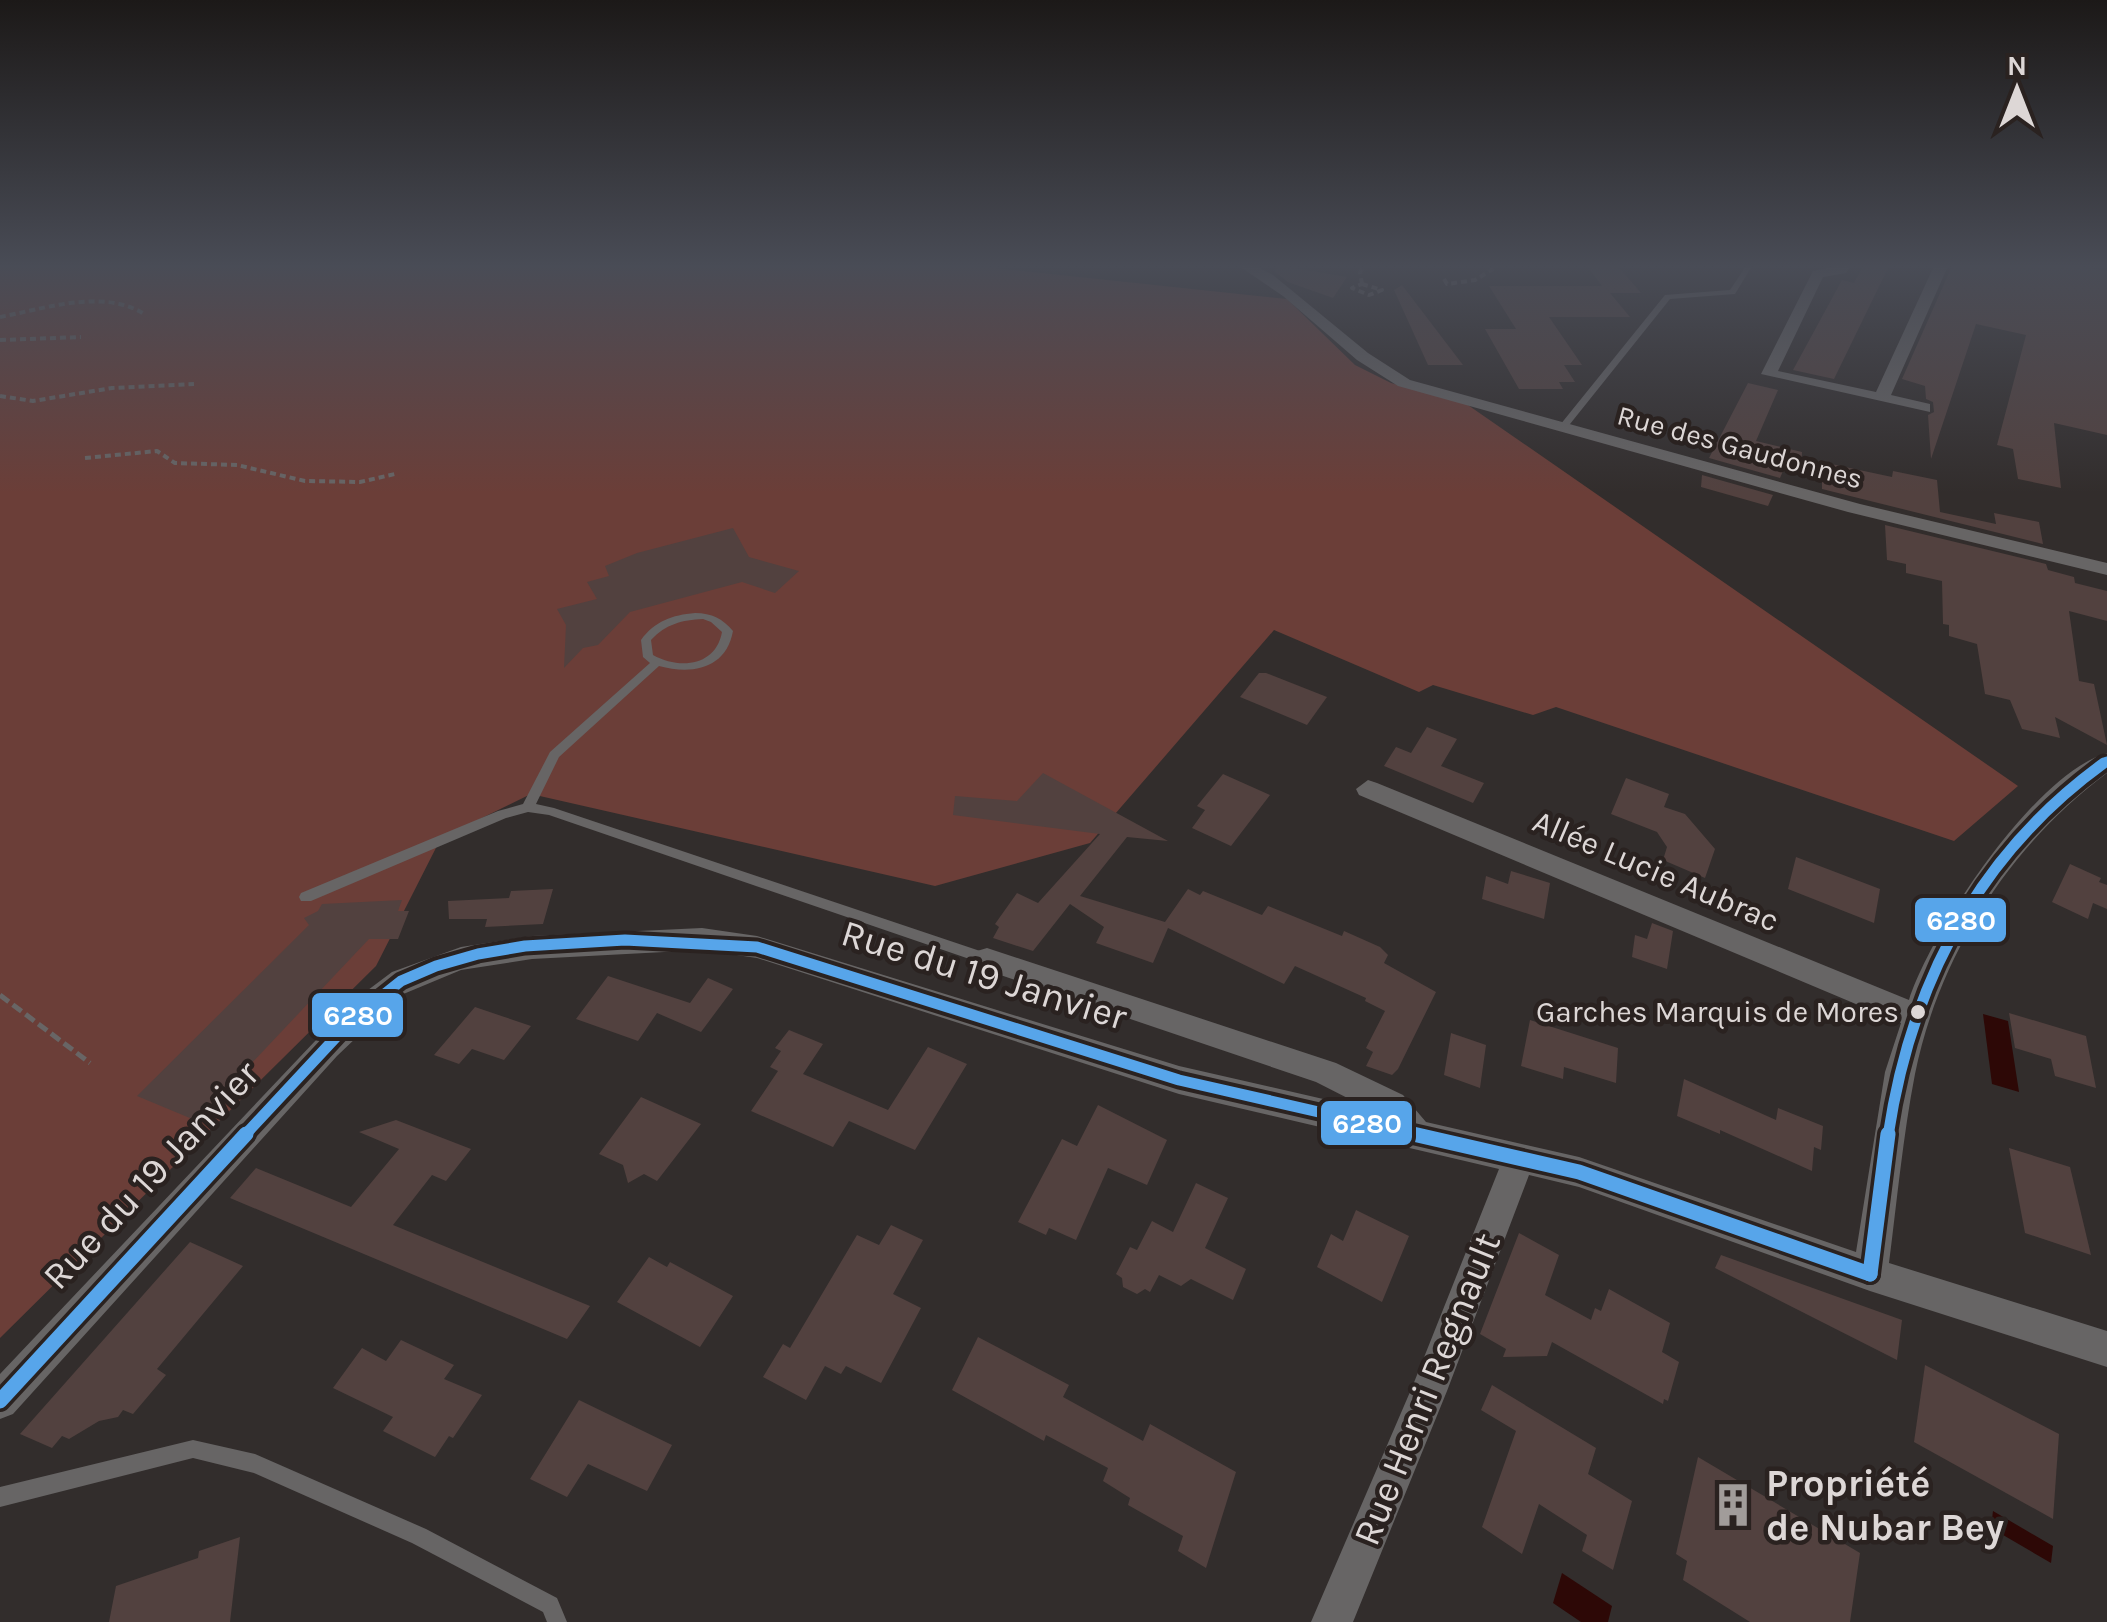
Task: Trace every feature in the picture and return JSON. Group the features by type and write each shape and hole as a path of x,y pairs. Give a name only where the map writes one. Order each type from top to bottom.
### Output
{"street":[{"name":"Rue des Gaudonnes","path":"1343,342 1365,362 1404,383 1855,508 2107,568"},
{"path":"1785,342 1769,374 1924,408"},
{"path":"1881,398 1907,342"},
{"path":"1870,1274 1900,1072 1930,978 1953,932 2024,830 2058,797 2107,761"},
{"name":"Allée Lucie Aubrac","path":"1368,789 1918,1017"},
{"name":"Rue du 19 Janvier","path":"0,1401 358,1014 404,980 466,958 702,939 757,947 1179,1080 1579,1172 2102,1350"},
{"path":"987,959 1325,1072 1392,1105 1415,1132"},
{"path":"1285,1102 1290,1060"},
{"name":"Rue Henri Regnault","path":"1332,1622 1520,1156"}],"lane":[{"path":"1563,427 1632,342"},
{"path":"704,616 716,620 728,632 724,648 706,661 680,668 656,663 648,657 646,640 662,624 676,618 704,616"},
{"path":"528,807 554,755 656,663"},
{"path":"306,897 502,814 528,807 550,811 987,959"},
{"path":"0,1497 193,1448 255,1464 419,1536 550,1605 558,1622"}],"path":[{"path":"0,396 33,401 112,388 194,384"},
{"path":"85,458 157,451 175,464 237,465 305,480 360,482 395,474"},
{"path":"0,995 90,1064"}],"shaded area":[{"path":"0,342 1331,342 1355,365 1391,383 1465,403 2018,786 1954,841 1556,707 1533,715 1433,685 1419,692 1274,630 1090,843 935,886 531,794 441,838 376,966 0,1338"},
{"path":"1983,1014 2008,1021 2019,1092 1992,1084"},
{"path":"1993,1511 2053,1546 2051,1563 1991,1528"},
{"path":"1562,1573 1612,1606 1608,1622 1581,1622 1553,1603"}],"building":[{"path":"1417,342 1445,342 1463,365 1428,365"},
{"path":"1492,342 1566,342 1582,365 1564,365 1575,382 1559,382 1563,389 1519,389"},
{"path":"1808,342 1852,342 1834,379 1793,370"},
{"path":"1919,342 1970,342 1931,459 1928,415 1934,412 1933,402 1926,399 1925,386 1902,379"},
{"path":"2024,342 2107,342 2107,435 2054,423 2061,488 2018,479 2013,449 1997,445"},
{"path":"1748,383 1778,390 1756,441 1802,452 1801,475 1783,471 1780,478 1709,458"},
{"path":"1822,462 1892,477 1893,471 1937,480 1940,512 1996,524 1994,513 2039,522 2043,544 1822,489"},
{"path":"1702,475 1773,495 1768,506 1701,487"},
{"path":"1885,525 2046,564 2048,570 2074,577 2075,583 2107,591 2107,621 2069,611 2079,681 2094,684 2107,745 2055,717 2060,738 2022,729 2010,700 1985,694 1977,644 1949,636 1949,625 1943,624 1942,581 1906,573 1906,564 1887,560"},
{"path":"733,528 749,557 799,571 775,593 742,582 630,612 598,645 583,648 564,668 566,625 557,609 597,599 587,582 609,576 605,566 637,553"},
{"path":"1259,673 1327,697 1307,725 1240,697"},
{"path":"1427,727 1457,739 1441,766 1484,783 1473,803 1384,766 1396,747 1411,753"},
{"path":"1043,773 1168,841 1127,837 1080,896 1165,922 1188,889 1200,895 1203,891 1262,915 1268,906 1380,947 1388,955 1384,963 1436,992 1398,1069 1392,1075 1366,1066 1373,1052 1366,1048 1385,1011 1365,1001 1366,998 1295,966 1284,984 1168,928 1153,963 1096,943 1104,927 1070,904 1033,951 993,938 999,927 995,924 1017,893 1038,903 1100,834 953,815 955,796 1017,801"},
{"path":"1223,774 1270,795 1231,846 1192,828 1205,810 1197,806"},
{"path":"1626,778 1669,794 1664,807 1685,814 1715,849 1705,878 1663,860 1667,847 1657,832 1611,814"},
{"path":"1796,857 1880,889 1874,923 1788,889"},
{"path":"2070,864 2101,878 2099,882 2107,885 2107,909 2093,903 2088,919 2052,902"},
{"path":"1511,871 1550,883 1544,919 1482,899 1486,876 1508,884"},
{"path":"553,889 543,924 485,927 487,919 449,919 448,901 509,898 511,891"},
{"path":"402,900 398,911 409,911 398,939 369,939 197,1121 137,1096 309,925 304,918 318,911 322,904"},
{"path":"1652,923 1673,931 1667,969 1632,957 1635,935 1647,939"},
{"path":"608,976 690,1003 708,978 733,989 701,1032 657,1013 638,1041 576,1019"},
{"path":"475,1007 531,1026 504,1060 472,1049 459,1064 434,1055"},
{"path":"2009,1013 2086,1036 2096,1088 2055,1076 2051,1059 2015,1048"},
{"path":"1530,1020 1618,1048 1616,1083 1564,1067 1563,1079 1521,1066"},
{"path":"789,1030 823,1044 803,1074 888,1110 928,1047 967,1064 915,1150 849,1121 833,1147 751,1111 778,1071 770,1067 781,1051 775,1048"},
{"path":"1451,1033 1486,1045 1480,1088 1444,1075"},
{"path":"1684,1079 1776,1120 1778,1108 1823,1126 1821,1150 1814,1147 1812,1171 1720,1130 1720,1134 1677,1116"},
{"path":"641,1097 701,1124 657,1181 644,1174 628,1183 623,1165 599,1154"},
{"path":"1098,1105 1167,1140 1147,1185 1108,1168 1076,1240 1049,1228 1046,1235 1018,1222 1062,1139 1077,1146"},
{"path":"396,1120 471,1149 446,1181 432,1175 393,1225 590,1306 567,1339 230,1198 256,1168 351,1207 399,1149 359,1132"},
{"path":"2009,1148 2070,1167 2091,1255 2025,1233"},
{"path":"1196,1183 1228,1198 1205,1248 1246,1269 1233,1300 1191,1279 1181,1286 1159,1275 1150,1292 1145,1289 1137,1294 1123,1287 1122,1278 1116,1274 1130,1247 1137,1250 1152,1221 1173,1232"},
{"path":"1356,1210 1409,1236 1382,1302 1317,1267 1331,1234 1343,1241"},
{"path":"891,1225 923,1240 893,1294 921,1308 881,1383 846,1366 841,1374 825,1366 806,1400 763,1377 783,1344 790,1348 857,1235 879,1245"},
{"path":"1519,1233 1559,1255 1545,1295 1591,1320 1595,1308 1601,1311 1609,1289 1670,1323 1662,1352 1679,1362 1668,1401 1664,1399 1663,1404 1552,1342 1547,1356 1503,1357 1506,1349 1480,1334"},
{"path":"190,1242 243,1266 157,1369 166,1375 133,1414 123,1410 118,1417 99,1421 69,1439 62,1436 52,1448 20,1434"},
{"path":"1721,1255 1902,1320 1897,1360 1715,1268"},
{"path":"649,1257 667,1267 670,1262 733,1296 700,1347 617,1302"},
{"path":"978,1337 1069,1385 1063,1397 1143,1441 1150,1424 1236,1472 1206,1568 1178,1551 1183,1536 1128,1505 1130,1498 1103,1481 1108,1468 1046,1435 1044,1441 952,1390"},
{"path":"401,1340 454,1365 444,1379 482,1395 435,1457 383,1431 393,1417 333,1388 362,1348 386,1361"},
{"path":"1925,1365 2059,1434 2053,1519 1914,1442"},
{"path":"1492,1385 1596,1448 1588,1474 1632,1501 1613,1570 1582,1551 1587,1535 1539,1504 1522,1554 1482,1527 1516,1431 1481,1410"},
{"path":"579,1400 672,1445 647,1491 588,1464 567,1497 530,1479"},
{"name":"Propriété de Nubar Bey","path":"1698,1457 1860,1553 1850,1622 1750,1622 1683,1580 1687,1561 1676,1554"},
{"path":"240,1537 230,1622 109,1622 116,1586 198,1558 199,1551"}],"transit line":[{"name":"6280","path":"1870,1274 1900,1071 1934,974 1965,912 2025,829 2107,761"},
{"name":"6280","path":"0,1401 326,1047 380,995 436,966 478,954 575,942 674,940 757,947 1179,1080 1579,1172 1870,1274"}],"place":[{"name":"Garches Marquis de Mores","path":"1918,1012"},
{"name":"Propriété de Nubar Bey","path":"1733,1505"}]}
